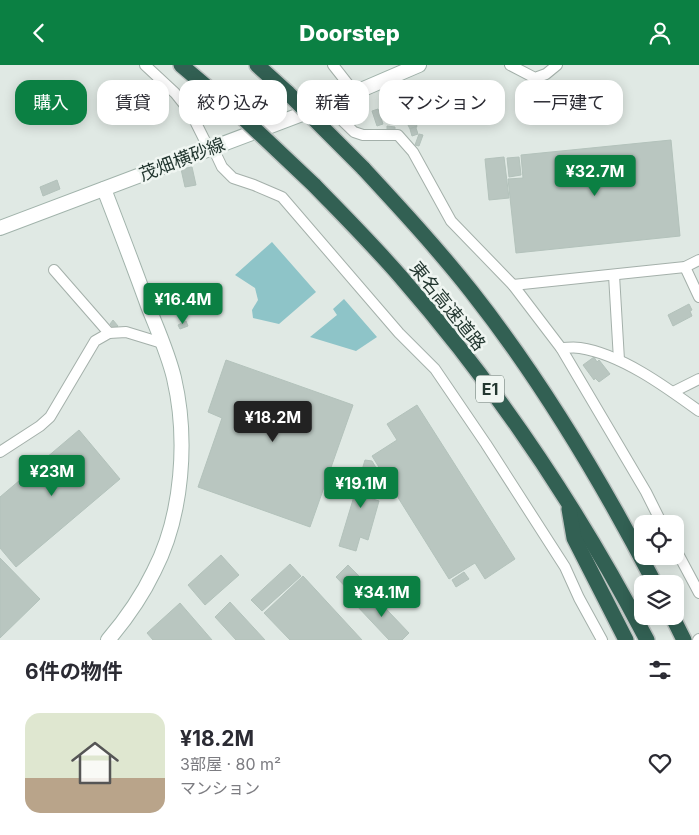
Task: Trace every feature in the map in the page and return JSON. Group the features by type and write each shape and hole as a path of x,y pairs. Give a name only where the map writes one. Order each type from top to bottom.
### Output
{"highway":[{"name":"東名高速道路","path":"181,65 240,115 314,185 400,276 447,332 510,416 567,500 647,640"},
{"name":"東名高速道路","path":"257,65 288,93 363,168 418,227 472,292 524,363 571,436 623,523 650,575"},
{"path":"567,500 574,538 626,640"},
{"path":"676,625 684,640"}],"street":[{"path":"145,65 175,93 191,113 222,167 234,178 282,197 399,333 435,369 565,567 602,640"},
{"path":"333,65 345,80"},
{"name":"茂畑横砂線","path":"369,87 419,65"},
{"path":"510,65 535,78 546,74 557,65"},
{"name":"茂畑横砂線","path":"0,228 297,116"},
{"path":"347,125 354,132 363,135 398,135 413,152 451,221 514,285 561,348 657,515"},
{"path":"104,189 174,377 181,435 179,487 167,540 155,570 128,617 108,640"},
{"path":"514,285 685,267 699,260"},
{"path":"685,267 699,297"},
{"path":"54,270 110,333"},
{"path":"614,275 619,360"},
{"path":"0,452 40,427 50,417 96,341 110,333 126,332 162,343"},
{"path":"561,348 580,348 619,360 673,392 699,411"},
{"path":"673,392 699,379"},
{"path":"684,565 699,593"}],"water":[{"path":"272,242 316,292 279,324 253,318 252,310 258,300 255,288 235,275"},
{"path":"344,299 377,337 356,351 310,337 337,315 333,309"}],"building":[{"path":"378,109 380,125 377,126 372,111"},
{"path":"408,125 416,125 417,126 410,129"},
{"path":"387,126 395,127 395,132 387,131"},
{"path":"417,126 418,134 412,136 410,129"},
{"path":"419,134 423,135 419,146 415,145"},
{"path":"671,140 680,236 516,253 508,179 523,178 521,155"},
{"path":"504,157 509,198 489,200 485,159"},
{"path":"519,157 521,175 509,177 507,158"},
{"path":"192,167 196,185 185,187 181,169"},
{"path":"57,180 60,189 43,196 40,187"},
{"path":"689,304 692,316 673,326 668,315"},
{"path":"113,320 118,326 114,329 110,324"},
{"path":"186,321 188,326 180,329 178,325"},
{"path":"594,357 597,362 599,360 610,374 599,382 595,378 594,380 583,365"},
{"path":"226,360 353,405 310,527 198,487 222,418 208,412"},
{"path":"417,405 515,559 485,579 475,563 449,579 372,456 397,440 387,424"},
{"path":"79,430 120,479 16,567 0,548 0,497"},
{"path":"365,460 372,461 378,471 370,498 379,501 368,540 360,537 356,551 339,546"},
{"path":"221,555 239,575 205,605 188,585"},
{"path":"0,558 40,599 0,638"},
{"path":"290,564 301,576 262,611 251,600"},
{"path":"348,565 361,578 359,580 366,587 355,597 336,577"},
{"path":"464,572 469,579 456,587 452,580"},
{"path":"303,576 362,640 290,640 264,613"},
{"path":"380,581 397,597 389,605 373,588"},
{"path":"370,592 409,633 402,640 389,640 356,605"},
{"path":"230,602 265,640 236,640 215,617"},
{"path":"180,603 212,640 153,640 147,633"}]}
